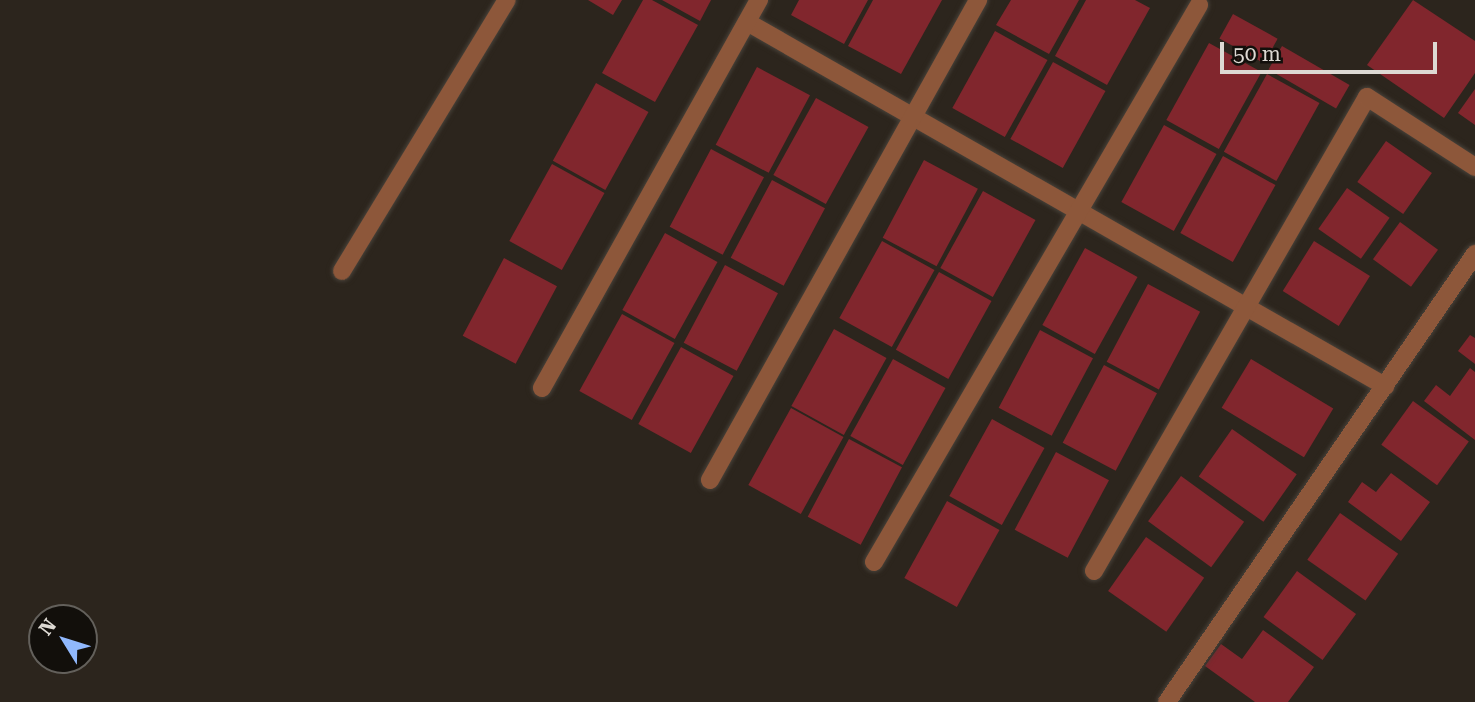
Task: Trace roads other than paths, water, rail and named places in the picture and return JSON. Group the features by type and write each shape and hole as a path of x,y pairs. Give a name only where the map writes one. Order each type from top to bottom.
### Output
{"street":[{"path":"342,271 507,0"},
{"path":"542,388 759,0"},
{"path":"710,480 978,0"},
{"path":"874,562 1199,5"},
{"path":"747,22 1385,386"},
{"path":"1094,570 1367,97 1475,167"},
{"path":"1167,702 1475,254"}]}
